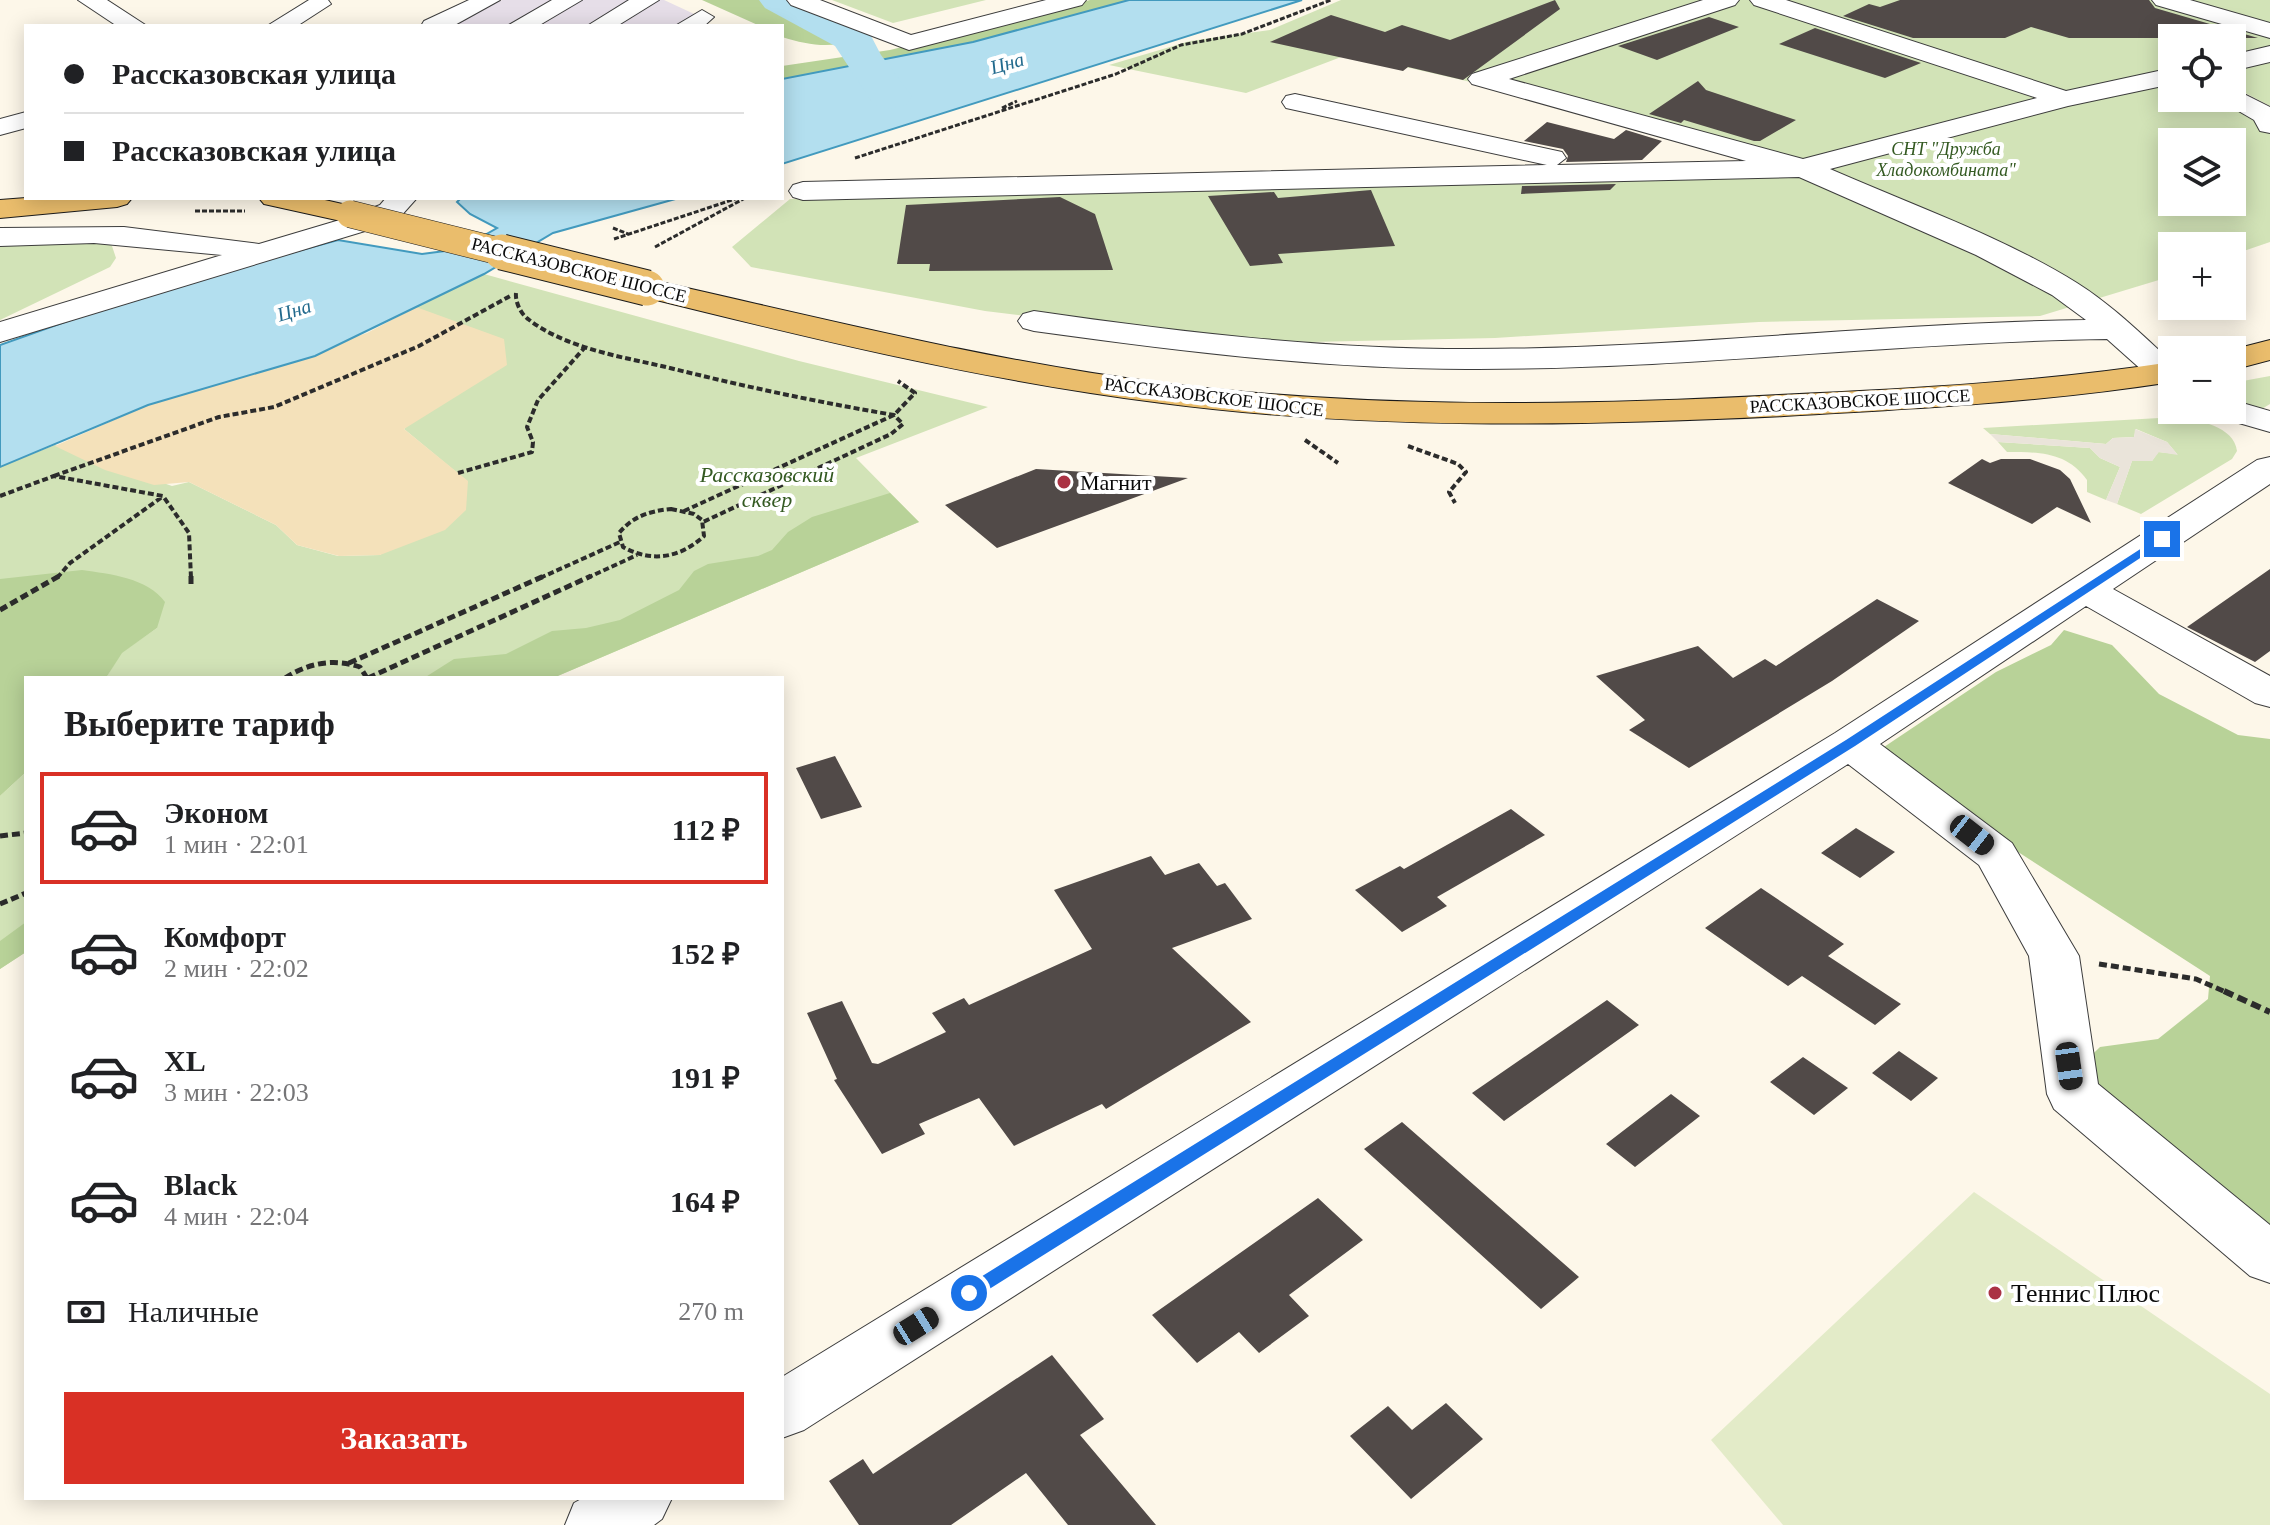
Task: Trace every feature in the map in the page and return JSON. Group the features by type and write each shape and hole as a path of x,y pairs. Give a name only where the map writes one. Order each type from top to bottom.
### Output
{"main road":[{"path":"0,209 71,200"},
{"name":"РАССКАЗОВСКОЕ ШОССЕ","path":"284,200 948,357 1073,380 1266,405 1381,414 1466,416 1698,410 1963,395 2129,379"},
{"path":"2246,356 2270,350"}],"street":[{"path":"90,0 132,24"},
{"path":"437,24 488,0"},
{"path":"523,24 570,0"},
{"path":"603,24 647,0"},
{"path":"799,0 909,43 1074,0"},
{"path":"1727,0 1481,79 1803,168 1987,249 2063,288 2091,307 2158,368"},
{"path":"1762,0 2065,99"},
{"path":"2164,0 2270,31"},
{"path":"283,24 319,4"},
{"path":"2246,60 2270,54"},
{"path":"803,191 1803,168 2065,99 2158,79"},
{"path":"1295,102 1624,174"},
{"path":"2246,104 2264,115 2270,125"},
{"path":"0,127 24,121"},
{"path":"0,332 354,225 390,211 400,200"},
{"path":"0,237 67,231 107,233 261,252"},
{"path":"1034,321 1136,336 1313,352 1468,359 1685,351 2013,329 2113,329"},
{"path":"2129,379 2158,379"},
{"path":"2246,415 2270,422"},
{"path":"784,1409 1850,743 2270,468"},
{"path":"2084,589 2270,694"},
{"path":"1850,743 1996,854 2054,956 2073,1094 2270,1259"},
{"path":"597,1525 637,1500"}],"path":[{"path":"852,159 1116,74 1181,45 1242,34 1331,0"},
{"path":"999,112 1017,101"},
{"path":"621,245 604,244 732,200"},
{"path":"646,245 654,249 741,200"},
{"path":"613,228 629,234"},
{"path":"518,284 515,300 526,318 560,337 796,399 894,415 903,424 891,434 703,522"},
{"path":"0,496 219,417 274,407 419,346 516,292"},
{"path":"458,473 532,452 533,442 527,427 539,392 565,374 587,345"},
{"path":"620,542 624,525 644,513 684,511 894,415 915,393 886,377"},
{"path":"1300,438 1338,463"},
{"path":"1408,446 1458,464 1466,472 1449,492 1455,503"},
{"path":"54,476 163,496 189,533 191,588"},
{"path":"0,610 54,581 70,563 163,496"},
{"path":"684,511 703,522"},
{"path":"372,676 637,555 658,557 686,550 704,536 703,522"},
{"path":"620,542 637,555"},
{"path":"349,663 620,542"},
{"path":"290,676 321,663 349,663 360,667 367,676"},
{"path":"0,836 24,832"},
{"path":"0,904 24,894"},
{"path":"2054,956 2196,979 2270,1012"}],"shaded area":[{"path":"502,0 664,0 705,19 709,24 451,24"},
{"path":"2135,429 2167,442 2178,455 2159,452 2152,461 2132,461 2117,504 2106,500 2120,467 2100,458 2090,448 1998,442 1990,434 2106,444 2113,438 2134,437"}],"green space":[{"path":"702,0 808,0 875,25 843,43 820,45 784,37 784,24 756,24"},
{"path":"832,0 986,0 893,23"},
{"path":"1090,0 1129,0 973,42 784,79 784,66 890,50"},
{"name":"СНТ \"Дружба Хладокомбината\"","path":"1341,0 2164,0 2270,30 2270,48 2246,53 2246,24 2158,24 2158,112 2246,112 2246,104 2257,109 2270,134 2270,242 2246,250 2246,232 2158,232 2158,280 2040,316 1759,322 1495,338 1310,342 1194,336 985,311 751,267 732,247 790,199 1768,176 1783,154 1349,54 1246,93 1109,65 1190,41 1270,30"},
{"path":"2188,0 2270,0 2270,23"},
{"path":"2270,60 2270,106 2246,93 2246,65"},
{"path":"105,242 112,246 116,258 110,267 0,320 0,243"},
{"name":"Рассказовский сквер","path":"484,274 799,361 988,407 856,458 919,522 558,676 107,676 121,653 157,628 14,579 0,579 0,467 55,445 172,486 189,482 276,525 297,545 338,556 380,555 467,481 404,429 411,422 436,318 416,307"},
{"path":"2270,376 2270,404 2260,410 2246,408 2246,380"},
{"path":"2158,418 2158,424 2214,426 2229,436 2237,451 2232,459 2141,514 2117,504 2132,461 2152,461 2158,452 2177,454 2167,442 2136,429 2134,437 2113,438 2106,444 1990,434 1983,428"},
{"path":"1998,442 2090,448 2100,458 2120,467 2106,500 2087,492 2087,480 2071,464 2041,453 2007,452"},
{"path":"890,493 919,522 558,676 427,676 454,659 506,654 552,631 586,628 620,620 679,590 694,571 708,564 758,556 772,550 788,532 812,517"},
{"path":"82,570 104,573 139,582 165,602 157,628 122,653 107,676 24,676 24,774 0,796 0,579"},
{"path":"2064,630 2112,645 2159,694 2238,735 2270,739 2270,1245 2058,1088 2100,1047 2158,1039 2208,999 2210,976 1998,839 1881,749 1996,672 2051,645"},
{"path":"24,774 24,953 0,969 0,796"},
{"path":"24,923 24,953 0,969 0,941"},
{"name":"Теннис Плюс","path":"1974,1192 2270,1394 2270,1525 1783,1525 1711,1440"}],"sand":[{"path":"416,307 504,339 507,365 404,429 468,481 466,510 445,530 380,555 339,556 297,545 276,525 189,482 154,485 105,470 55,446 148,405 367,333"}],"water":[{"name":"Цна","path":"1129,0 1302,0 784,163 784,79 973,42"},
{"name":"Цна","path":"672,200 553,233 484,274 315,356 148,405 0,467 0,345 155,290 338,240 422,254 460,249 497,228 470,214 457,202"}],"building":[{"path":"1555,0 1560,9 1463,80 1408,67 1403,71 1270,42 1331,15 1385,32 1402,25 1450,40"},
{"path":"1900,0 2149,0 2155,8 2210,24 2158,24 2158,38 2069,38 2031,27 2005,38 1913,38 1843,16 1869,4 1880,7"},
{"path":"1709,17 1739,27 1657,60 1618,46"},
{"path":"1815,28 1921,63 1885,78 1779,44"},
{"path":"1698,81 1706,90 1796,120 1760,141 1754,141 1684,120 1681,123 1649,114"},
{"path":"1547,122 1614,139 1626,130 1662,141 1642,160 1566,162 1568,156 1563,149 1524,141"},
{"path":"1616,184 1610,190 1521,194 1522,186"},
{"path":"1371,190 1395,246 1278,254 1283,263 1250,266 1208,196 1274,192 1278,198"},
{"path":"1060,197 1095,214 1113,270 929,271 930,264 897,264 906,205"},
{"path":"1982,459 1990,463 2001,459 2030,459 2060,470 2070,479 2091,523 2057,507 2032,524 1948,483"},
{"path":"1036,469 1188,478 997,548 945,505"},
{"path":"2270,569 2270,651 2255,662 2187,627"},
{"path":"1877,599 1919,621 1832,681 1689,768 1629,730 1645,720 1596,676 1698,646 1733,678 1765,659 1776,666"},
{"path":"835,756 862,807 821,819 796,768"},
{"path":"1511,809 1545,835 1437,897 1447,906 1402,932 1355,890 1400,866 1404,869"},
{"path":"1856,828 1895,852 1860,878 1821,853"},
{"path":"1151,856 1165,875 1199,863 1217,886 1225,883 1252,919 1172,948 1251,1022 1106,1109 1102,1104 1014,1146 979,1098 919,1124 925,1134 882,1154 834,1080 837,1079 807,1013 842,1001 872,1063 878,1064 946,1032 932,1013 964,998 969,1005 1092,949 1054,890"},
{"path":"1761,888 1844,944 1828,956 1901,1004 1875,1025 1802,976 1788,986 1705,928"},
{"path":"1607,1000 1639,1025 1504,1121 1472,1093"},
{"path":"1899,1051 1938,1078 1911,1101 1872,1073"},
{"path":"1803,1057 1848,1088 1814,1115 1770,1082"},
{"path":"1671,1094 1700,1116 1635,1167 1606,1144"},
{"path":"1402,1122 1579,1277 1541,1309 1364,1149"},
{"path":"1318,1198 1363,1240 1289,1295 1309,1316 1259,1353 1239,1332 1197,1363 1152,1315"},
{"path":"1052,1355 1104,1419 1080,1435 1156,1525 1068,1525 1026,1473 951,1525 859,1525 829,1481 863,1459 873,1474"},
{"path":"1446,1403 1483,1439 1411,1499 1350,1436 1388,1406 1412,1430"}],"waterway":[{"path":"779,0 853,39 861,58 890,96"}],"place":[{"name":"Магнит","path":"1064,482"},
{"name":"Теннис Плюс","path":"1995,1293"}],"route":[{"path":"969,1293 1850,743 2162,539"}]}
